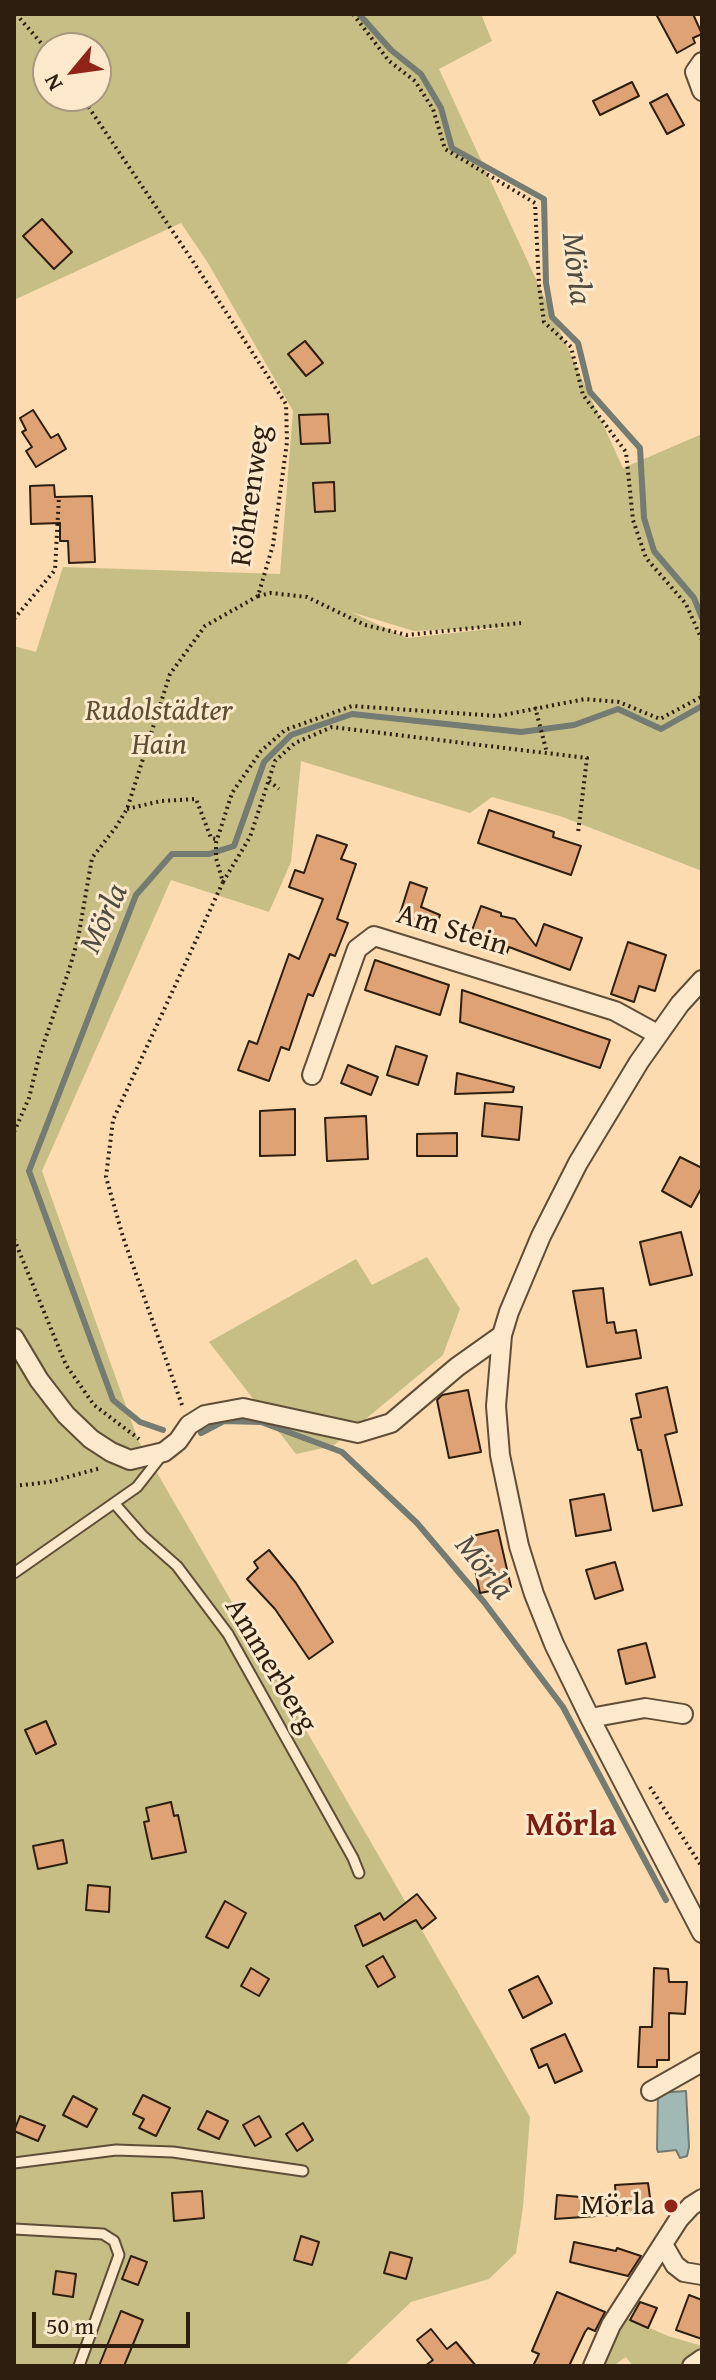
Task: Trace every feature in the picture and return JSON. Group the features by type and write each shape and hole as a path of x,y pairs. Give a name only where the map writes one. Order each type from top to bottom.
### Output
{"street":[{"path":"702,62 695,72 702,91"},
{"name":"Am Stein","path":"312,1075 357,949 374,936 615,1011 657,1034"},
{"path":"702,980 657,1034 604,1118 562,1193 513,1301 502,1335 497,1418 500,1455 519,1546 534,1594 590,1718 702,1933"},
{"path":"14,1338 39,1380 66,1415 91,1439 130,1460 164,1452 178,1441 189,1425 205,1415 243,1408 358,1433 391,1423 457,1367 502,1335"},
{"path":"590,1718 645,1708 683,1714"},
{"path":"651,2091 702,2062"},
{"path":"593,2366 611,2325 679,2219 702,2199"},
{"path":"664,2246 675,2265 684,2272 702,2275"},
{"path":"692,2366 702,2359"}],"lane":[{"path":"14,1573 137,1487 164,1452"},
{"name":"Ammerberg","path":"114,1503 142,1535 177,1566 228,1634 359,1873"},
{"path":"14,2163 116,2150 159,2151 303,2171"},
{"path":"14,2229 103,2234 114,2241 119,2255 79,2366"}],"path":[{"path":"16,14 32,32"},
{"path":"353,14 389,61 415,81 433,109 445,149 535,203 544,322 571,347 583,395 626,452 633,520 646,558 686,604 702,640"},
{"name":"Röhrenweg","path":"14,1132 29,1098 39,1057 78,939 92,858 127,809 170,674 205,626 258,596 273,545 287,442 286,404 92,112"},
{"path":"14,619 55,570 59,496"},
{"path":"258,596 271,593 307,597 365,625 407,635 521,623"},
{"path":"223,882 216,858 216,843 232,793 261,751 285,730 352,706 498,716 585,699 619,702 660,719 701,697 702,691"},
{"path":"535,707 547,753"},
{"path":"189,1425 123,1237 106,1177 113,1120 223,882 250,837 275,761 295,743 332,727 587,758 578,833"},
{"path":"269,781 279,789"},
{"path":"127,809 161,801 196,799 211,838 218,837"},
{"path":"14,1239 66,1365 94,1405 133,1436 164,1452"},
{"path":"14,1486 49,1482 130,1460"},
{"path":"646,1780 702,1867"}],"green space":[{"name":"Rudolstädter Hain","path":"14,14 481,14 492,41 439,69 623,468 702,434 702,871 560,816 492,797 470,813 301,761 291,862 269,912 171,880 42,1171 138,1440 530,2117 523,2207 516,2253 489,2279 411,2302 344,2366 14,2366 14,646 36,652 63,567 280,574 293,411 208,263 181,223 14,300","holes":["351,612 414,631 508,627 407,638"]},
{"path":"427,1257 460,1309 443,1355 333,1446 296,1454 209,1342 356,1259 372,1285"},
{"path":"627,2318 668,2336 702,2346 678,2366 633,2366 626,2357 613,2366 602,2366"}],"water":[{"path":"686,2091 689,2147 687,2156 680,2158 676,2150 658,2152 658,2093"}],"building":[{"path":"656,14 693,14 702,34 693,38 695,43 677,53"},
{"path":"632,82 639,96 600,115 593,101"},
{"path":"667,94 684,125 667,134 650,103"},
{"path":"42,219 72,252 54,269 23,236"},
{"path":"305,341 323,363 306,376 288,354"},
{"path":"33,410 51,438 58,434 66,449 36,467 26,451 32,447 22,432 26,430 20,418"},
{"path":"328,414 330,443 301,444 299,415"},
{"path":"334,482 335,511 315,512 313,483"},
{"path":"54,485 55,497 92,496 95,562 69,563 68,541 60,541 60,523 31,524 30,486"},
{"path":"489,810 554,832 553,837 581,846 571,875 478,843"},
{"path":"317,835 347,845 341,859 356,864 337,919 348,923 335,956 330,954 313,996 308,994 289,1050 281,1047 269,1081 238,1070 249,1041 257,1044 289,954 299,959 323,899 289,887 295,870 304,873"},
{"path":"410,882 427,888 421,907 440,915 435,930 399,917"},
{"path":"481,906 515,919 536,946 544,924 582,938 570,970 509,947 506,955 468,941"},
{"path":"628,942 666,955 655,991 639,986 634,1002 611,994"},
{"path":"375,960 449,985 440,1015 365,990"},
{"path":"462,990 610,1040 600,1068 460,1022"},
{"path":"396,1046 427,1056 418,1085 387,1075"},
{"path":"348,1065 378,1077 371,1095 341,1083"},
{"path":"457,1073 514,1087 513,1092 455,1094"},
{"path":"485,1103 522,1107 519,1140 482,1136"},
{"path":"295,1109 295,1155 260,1156 260,1111"},
{"path":"366,1116 368,1159 327,1161 325,1118"},
{"path":"457,1133 457,1156 417,1156 417,1134"},
{"path":"680,1157 702,1168 702,1187 691,1207 662,1191"},
{"path":"681,1232 692,1275 650,1285 640,1242"},
{"path":"603,1288 607,1323 614,1322 616,1333 636,1330 641,1358 587,1367 573,1291"},
{"path":"667,1387 677,1432 665,1435 682,1505 653,1511 641,1450 638,1450 631,1419 641,1417 636,1394"},
{"path":"468,1390 481,1452 449,1458 437,1400 442,1395"},
{"path":"604,1494 611,1530 576,1536 570,1500"},
{"path":"498,1530 511,1587 480,1593 468,1537"},
{"path":"269,1550 296,1583 333,1642 309,1659 275,1609 247,1579 258,1568 254,1562"},
{"path":"615,1562 623,1590 595,1599 586,1570"},
{"path":"646,1643 655,1677 626,1684 618,1650"},
{"path":"46,1721 56,1744 36,1754 25,1730"},
{"path":"171,1802 174,1816 178,1815 186,1852 152,1859 144,1822 149,1821 146,1808"},
{"path":"63,1840 67,1863 38,1869 33,1846"},
{"path":"88,1885 110,1887 109,1912 86,1910"},
{"path":"417,1894 436,1918 422,1929 416,1920 363,1946 355,1926 380,1913 384,1920"},
{"path":"225,1901 246,1913 228,1948 206,1937"},
{"path":"383,1956 395,1977 378,1987 366,1966"},
{"path":"251,1968 269,1979 259,1996 241,1986"},
{"path":"654,1968 668,1969 669,1982 687,1982 685,2014 669,2013 669,2060 657,2060 657,2067 638,2067 640,2027 652,2027"},
{"path":"538,1976 552,2003 523,2018 509,1990"},
{"path":"565,2034 582,2071 555,2083 547,2064 539,2068 531,2049"},
{"path":"143,2095 170,2108 156,2136 139,2128 144,2119 133,2114"},
{"path":"73,2096 97,2109 87,2127 63,2115"},
{"path":"207,2111 228,2121 219,2139 198,2129"},
{"path":"20,2116 45,2126 38,2141 14,2131"},
{"path":"259,2116 271,2137 255,2146 243,2125"},
{"path":"303,2123 313,2140 297,2151 286,2134"},
{"path":"648,2183 652,2212 555,2219 557,2195 616,2200 615,2185"},
{"path":"202,2191 204,2218 174,2221 172,2193"},
{"path":"301,2236 319,2242 312,2265 294,2260"},
{"path":"574,2242 616,2251 617,2248 641,2256 628,2276 570,2262"},
{"path":"390,2252 412,2258 406,2279 384,2273"},
{"path":"131,2256 147,2262 138,2285 122,2279"},
{"path":"56,2271 76,2274 73,2297 53,2294"},
{"path":"557,2292 605,2312 595,2331 588,2328 585,2332 569,2366 533,2366 539,2354 532,2351"},
{"path":"689,2295 702,2300 702,2339 676,2330"},
{"path":"640,2302 657,2308 648,2328 630,2320"},
{"path":"121,2311 143,2320 124,2366 99,2366"},
{"path":"431,2329 447,2349 456,2342 476,2366 425,2366 433,2360 417,2340"}],"waterway":[{"name":"Mörla","path":"359,14 391,50 421,74 441,108 452,148 544,199 546,283 552,317 578,343 590,392 640,448 644,518 654,551 694,598 702,618"},
{"name":"Mörla","path":"163,1430 140,1422 113,1400 29,1171 136,895 172,854 209,854 234,846 264,762 291,735 352,714 521,732 574,725 618,709 661,729 702,706"},
{"name":"Mörla","path":"201,1433 224,1421 261,1422 342,1452 417,1523 484,1602 563,1707 666,1900"}],"place":[{"name":"Mörla","path":"671,2206"}],"district":[{"name":"Mörla","path":"571,1826"}]}
